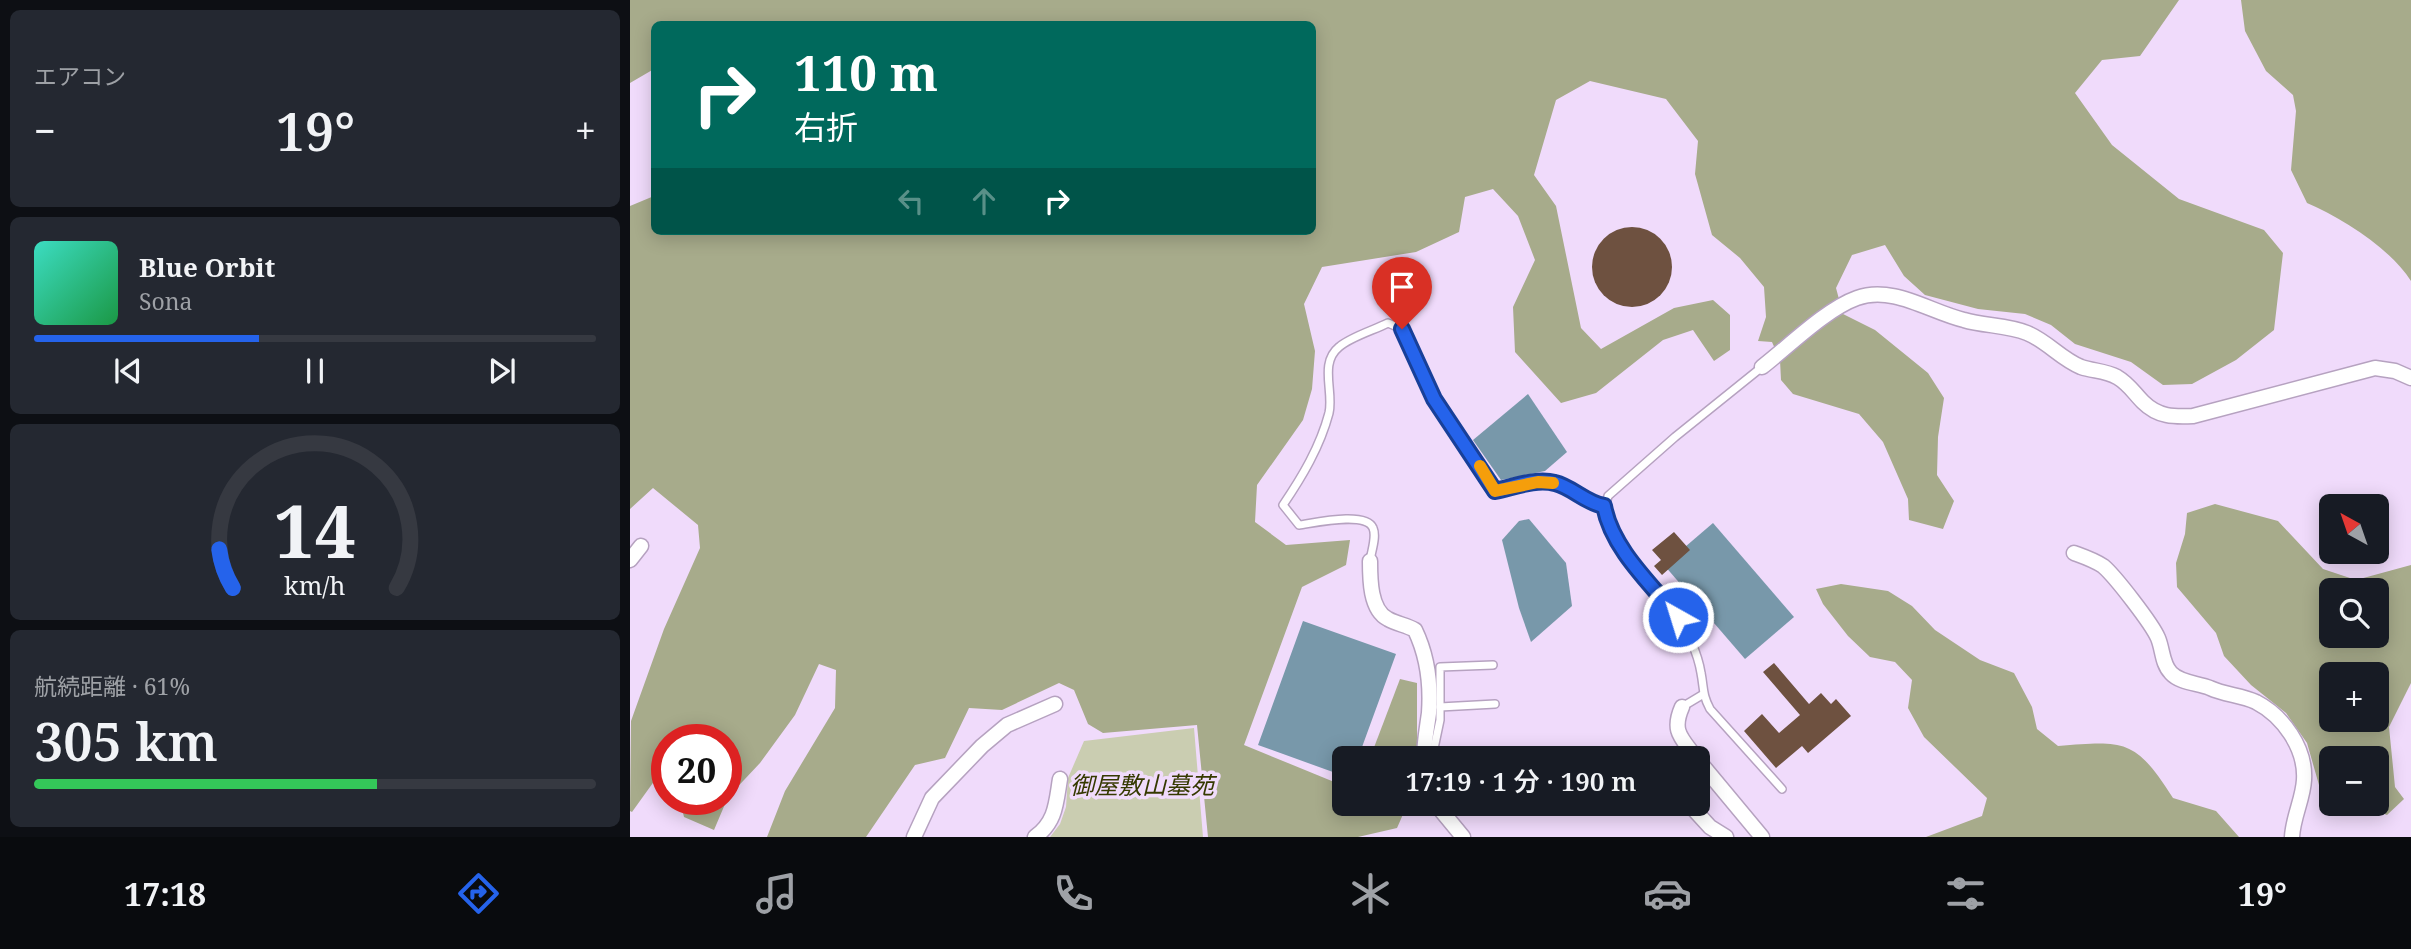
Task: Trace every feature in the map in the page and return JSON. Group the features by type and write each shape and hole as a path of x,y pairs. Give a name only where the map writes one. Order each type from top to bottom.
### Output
{"street":[{"path":"1762,367 1840,306 1859,297 1880,294 1905,299 1965,321 2025,332 2040,339 2071,363 2112,374 2128,383 2154,411 2171,417 2193,416 2375,368 2395,371 2410,378"},
{"path":"630,560 641,546"},
{"path":"2074,553 2106,568 2158,638 2164,662 2171,673 2181,680 2196,682 2219,692 2256,702 2277,717 2292,736 2301,757 2304,780 2292,837"},
{"path":"1370,561 1374,601 1379,611 1386,619 1415,630 1422,643 1429,698 1425,746"},
{"path":"914,837 932,798 982,746 1007,725 1055,704"},
{"path":"1682,707 1675,721 1678,733 1688,746"},
{"path":"1710,775 1762,837"},
{"path":"1035,837 1046,829 1055,814 1060,779"},
{"path":"1446,816 1463,837"},
{"path":"1700,816 1710,827 1726,837"}],"lane":[{"path":"1370,561 1374,536 1373,526 1366,520 1356,518 1298,525 1283,505 1308,468 1329,413 1331,400 1328,362 1339,347 1388,323 1402,329 1434,399 1495,491 1538,482 1556,483 1594,504 1604,506"},
{"path":"1762,367 1608,496 1604,506 1608,526 1633,563 1678,617 1698,660 1702,695 1710,709 1782,789"},
{"path":"1435,746 1440,720 1440,667 1493,665"},
{"path":"1682,707 1702,695"},
{"path":"1440,706 1495,704"}],"green space":[{"path":"630,0 2179,0 2140,56 2102,60 2075,93 2112,145 2179,199 2264,230 2283,253 2274,330 2236,360 2192,384 2163,385 2131,362 2075,344 2051,325 2025,314 1978,309 1925,295 1904,276 1885,245 1852,255 1836,288 1843,314 1875,330 1928,373 1944,398 1938,437 1937,475 1954,501 1943,529 1909,520 1908,499 1883,442 1859,414 1793,394 1781,380 1780,360 1772,342 1758,341 1766,317 1764,287 1740,258 1712,235 1695,174 1698,141 1666,99 1590,81 1556,100 1534,175 1556,206 1581,328 1601,349 1674,308 1713,300 1730,315 1730,350 1714,361 1693,330 1663,340 1596,393 1561,403 1515,352 1513,307 1535,260 1518,216 1493,189 1465,197 1459,232 1416,252 1322,267 1304,304 1315,351 1312,389 1303,420 1257,485 1255,522 1286,545 1350,540 1346,565 1302,587 1244,745 1332,781 1332,816 1402,816 1397,828 1358,837 1208,837 1197,725 1103,733 1088,724 1074,690 1059,683 1002,710 969,708 945,758 915,765 866,837 767,837 785,791 835,708 836,670 819,664 795,715 760,763 742,782 742,724 651,724 651,786 632,812 630,811 631,721 664,629 700,548 698,525 653,488 630,509 630,206 651,197 651,235 1316,235 1316,21 651,21 651,71 630,83"},
{"path":"2241,0 2411,0 2411,281 2391,257 2364,235 2307,203 2291,170 2296,111 2293,95 2266,71 2245,31"},
{"path":"2215,504 2278,521 2323,569 2350,578 2319,578 2319,648 2389,648 2389,578 2363,578 2411,565 2411,683 2389,727 2395,787 2404,799 2389,813 2389,746 2319,746 2319,785 2307,743 2286,713 2251,685 2224,656 2216,633 2177,587 2176,563 2185,534 2187,513"},
{"path":"1841,584 1888,591 1912,606 1935,630 1980,660 2014,673 2032,707 2037,729 2058,746 2113,744 2126,748 2148,764 2173,798 2216,811 2239,837 1926,837 1982,816 1987,798 1924,737 1908,708 1912,680 1895,662 1870,657 1848,636 1823,604 1816,589"},
{"path":"1400,679 1417,683 1417,746 1375,746"},
{"name":"御屋敷山墓苑","path":"1194,728 1203,837 1050,837 1060,824 1066,807 1068,778 1084,741"},
{"path":"684,815 720,815 714,830"}],"water":[{"path":"1528,394 1567,452 1545,471 1501,480 1473,440"},
{"path":"1529,519 1566,563 1572,606 1531,642 1519,608 1502,540 1519,521"},
{"path":"1713,523 1794,617 1745,659 1664,565"},
{"path":"1303,621 1396,654 1362,746 1332,746 1332,772 1258,745"}],"building":[{"path":"1632,227 1647,230 1660,239 1669,252 1672,267 1669,282 1660,295 1647,304 1632,307 1617,304 1604,295 1595,282 1592,267 1595,252 1604,239 1617,230"},
{"path":"1674,532 1690,550 1662,575 1654,566 1661,560 1652,550"},
{"path":"1774,663 1809,704 1821,693 1831,704 1836,699 1851,716 1808,753 1802,746 1776,768 1744,731 1762,714 1779,733 1800,715 1763,672"}],"slow traffic":[{"path":"1480,466 1495,491 1538,482 1553,483"}],"route":[{"path":"1402,329 1434,399 1495,491 1538,482 1556,483 1594,504 1604,506 1608,526 1633,563 1678,617"}]}
